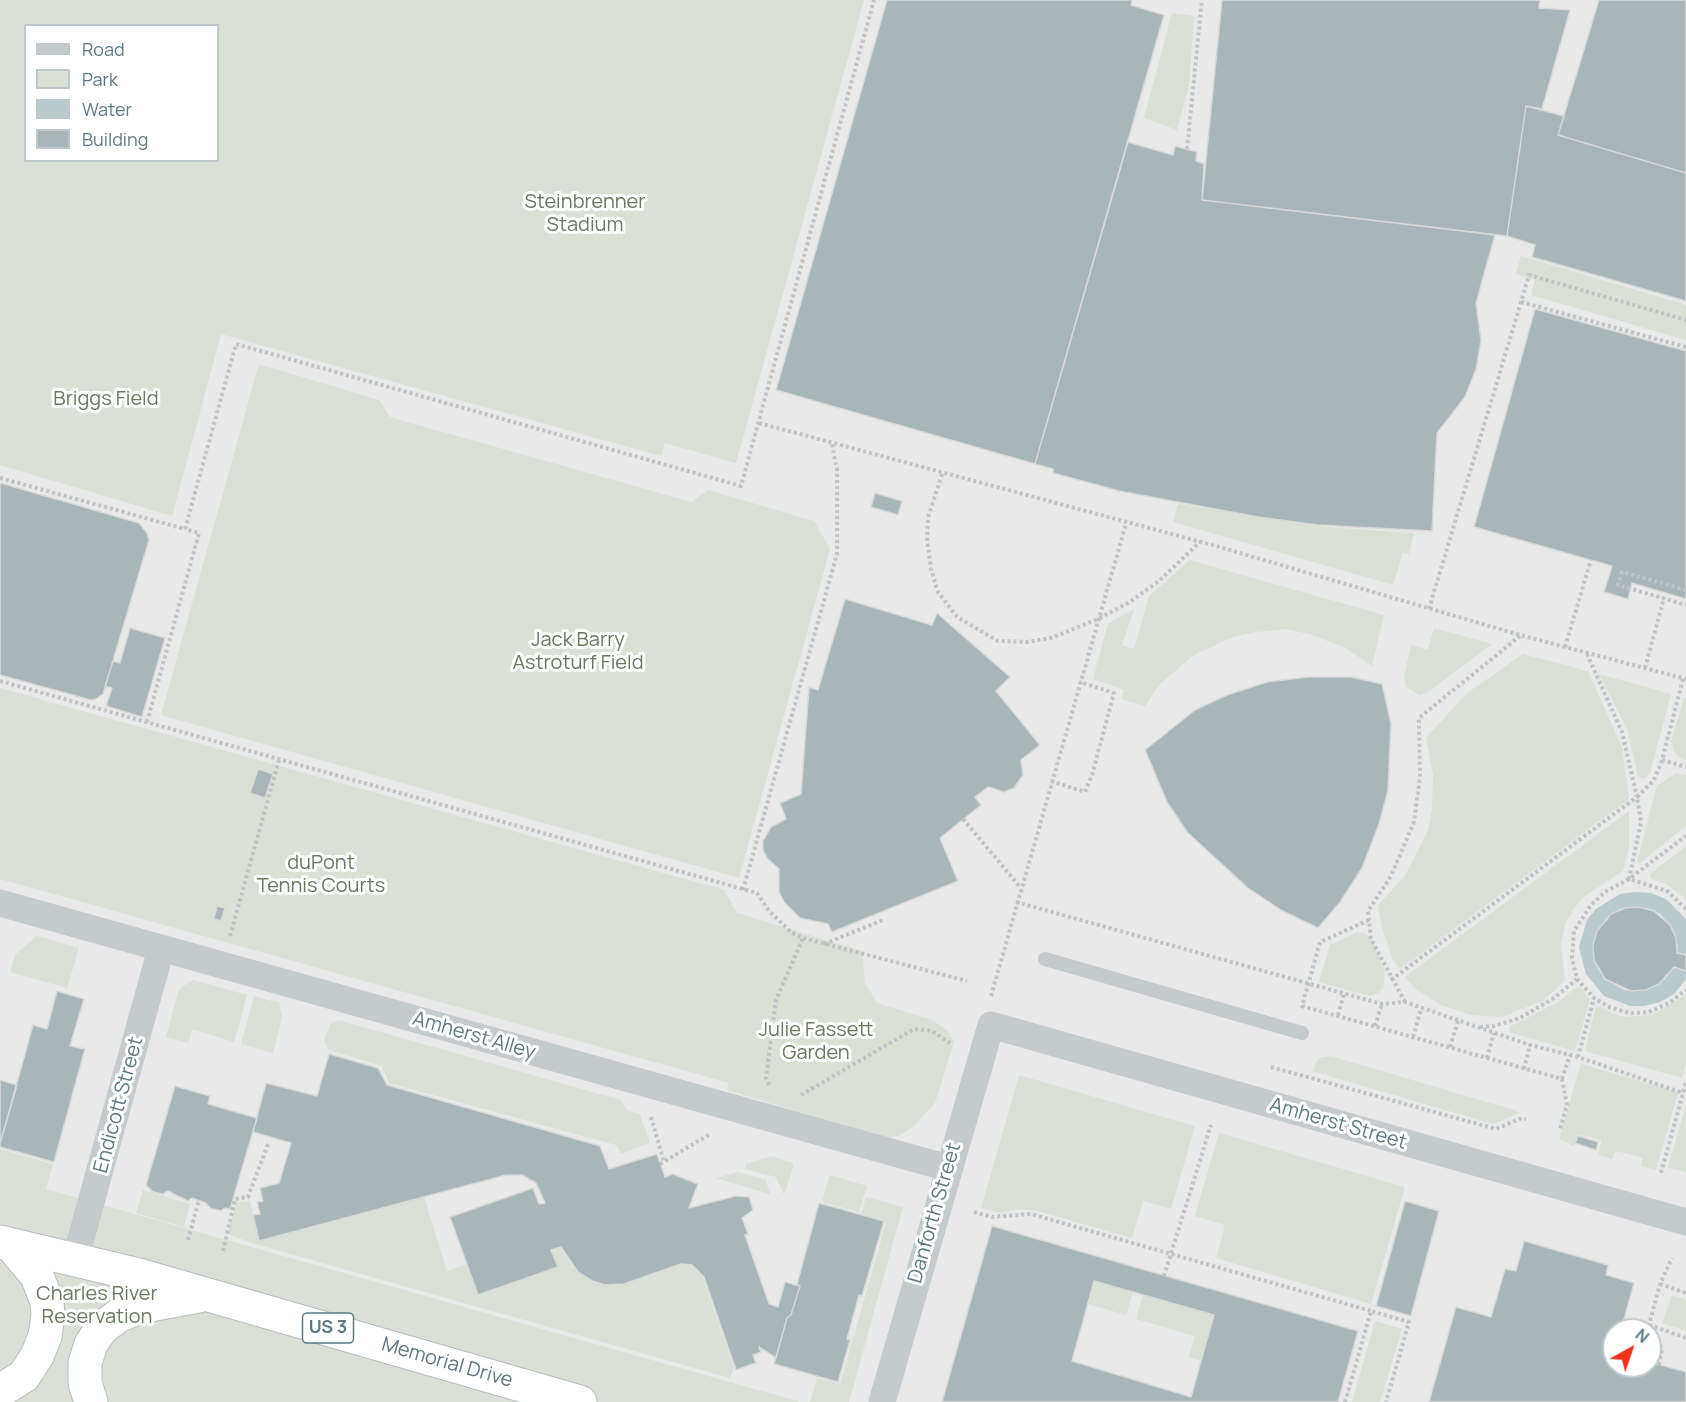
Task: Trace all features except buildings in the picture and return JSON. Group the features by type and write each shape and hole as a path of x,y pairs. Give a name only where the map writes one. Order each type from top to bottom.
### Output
{"highway":[{"name":"Memorial Drive","path":"6,1244 209,1295 580,1402"},
{"path":"0,1390 24,1376 37,1356 45,1336 48,1315 47,1302 37,1276 6,1244"},
{"path":"91,1402 85,1383 85,1363 91,1344 102,1328 118,1316 139,1307 209,1295"}],"street":[{"name":"Amherst Alley","path":"0,903 948,1168"},
{"name":"Endicott Street","path":"75,1260 161,949"},
{"name":"Danforth Street","path":"882,1402 991,1025"},
{"name":"Amherst Street","path":"991,1025 1686,1222"}],"lane":[{"path":"1045,959 1302,1033"}],"path":[{"path":"185,529 236,344 741,486 874,0"},
{"path":"1187,149 1202,0"},
{"path":"1429,609 1529,275 1686,320"},
{"path":"1521,302 1686,347"},
{"path":"758,423 1126,524 1200,542 1520,635 1684,679 1662,760 1654,780 1637,797 1391,980"},
{"path":"744,890 837,554 837,470 832,444"},
{"path":"942,474 928,518 927,538 931,569 938,592 957,617 998,641 1027,642 1051,638 1098,619 1130,602 1160,580 1200,542"},
{"path":"0,478 200,533 147,722"},
{"path":"991,1025 991,988 1126,524"},
{"path":"1565,647 1591,560"},
{"path":"1686,590 1622,572 1618,585 1686,605"},
{"path":"1645,668 1664,598"},
{"path":"1405,1002 1391,980 1371,939 1368,911 1391,876 1414,822 1420,777 1419,718 1520,635"},
{"path":"1587,653 1622,732 1637,797 1641,822 1629,879"},
{"path":"0,681 757,893 769,911 792,933 803,938 967,981"},
{"path":"1051,781 1086,792 1103,735 1114,693 1080,682"},
{"path":"1103,735 1108,736"},
{"path":"229,939 279,760"},
{"path":"1662,760 1686,767"},
{"path":"963,819 1020,886"},
{"path":"1686,836 1629,879 1605,892 1591,905 1574,931 1572,958 1577,979 1594,998 1609,1007 1630,1013 1649,1012 1669,1003 1686,990"},
{"path":"1629,879 1667,891 1686,909"},
{"path":"1016,902 1382,1004 1405,1002 1530,1045 1578,1057 1683,1093"},
{"path":"824,944 883,920"},
{"path":"1369,920 1320,942 1302,1006 1563,1079"},
{"path":"770,1089 766,1078 776,1000 803,938"},
{"path":"1479,1027 1494,1026 1520,1018 1554,998 1577,979"},
{"path":"1338,1016 1344,993"},
{"path":"1578,1057 1594,998"},
{"path":"1375,1026 1382,1004"},
{"path":"1413,1037 1421,1009"},
{"path":"1450,1047 1458,1021"},
{"path":"800,1096 914,1029 932,1031 950,1042"},
{"path":"1487,1058 1494,1033"},
{"path":"1524,1069 1530,1045"},
{"path":"1560,1129 1567,1106 1563,1079 1570,1055"},
{"path":"1271,1067 1496,1129 1522,1118 1526,1119"},
{"path":"1661,1173 1686,1082"},
{"path":"650,1114 662,1163 713,1132"},
{"path":"1164,1276 1211,1125"},
{"path":"223,1251 235,1199 248,1197 268,1144"},
{"path":"188,1240 199,1200"},
{"path":"974,1212 993,1217 1031,1214 1171,1252 1409,1322 1386,1402"},
{"path":"1651,1318 1660,1284 1672,1258"},
{"path":"1660,1284 1686,1293"},
{"path":"1345,1402 1371,1311"},
{"path":"1662,1330 1686,1338"}],"shaded area":[{"path":"0,0 1686,0 1686,1402 801,1402 0,1177"}],"green space":[{"name":"Steinbrenner Stadium","path":"0,0 864,0 736,463 665,443 661,456 221,334 172,516 0,465"},
{"path":"1172,13 1194,16 1189,86 1177,130 1144,118"},
{"path":"1521,256 1686,305 1686,340 1531,295 1535,280 1516,274"},
{"name":"Jack Barry Astroturf Field","path":"259,364 379,400 390,417 691,502 708,490 814,521 830,549 739,878 161,715"},
{"path":"1178,504 1325,527 1414,533 1409,554 1403,553 1393,585 1173,522"},
{"path":"1190,560 1384,615 1372,666 1346,648 1312,635 1287,629 1256,632 1233,637 1194,655 1159,685 1145,706 1121,699 1124,690 1093,679 1108,624 1134,609 1122,645 1134,649 1149,596"},
{"path":"1434,628 1492,644 1428,692 1420,695 1406,687 1404,677 1411,645 1428,650"},
{"path":"1523,654 1588,671 1622,748 1629,799 1400,969 1392,958 1381,924 1378,905 1405,876 1428,831 1432,809 1433,774 1426,738 1466,694"},
{"path":"1599,674 1671,694 1650,773 1644,779 1638,776 1628,731"},
{"name":"duPont Tennis Courts","path":"0,688 724,890 737,913 862,951 865,983 877,1003 932,1020 947,1030 954,1042 935,1103 913,1127 898,1136 883,1138 727,1090 729,1083 0,879"},
{"path":"1684,698 1686,698 1686,761 1676,755 1671,741"},
{"path":"1676,773 1686,775 1686,826 1640,863 1637,862 1657,786"},
{"path":"1629,811 1629,847 1623,871 1583,897 1573,910 1565,924 1561,945 1565,980 1544,1000 1502,1017 1471,1015 1441,1005 1416,989 1405,977"},
{"path":"1686,846 1686,899 1668,885 1650,878 1650,874"},
{"path":"1357,932 1364,933 1372,939 1385,972 1383,988 1370,996 1319,982 1330,945"},
{"path":"37,936 79,948 67,988 10,972 15,955"},
{"path":"193,980 247,995 234,1042 192,1029 188,1043 166,1037 179,989"},
{"path":"1576,987 1581,988 1590,999 1575,1051 1509,1032 1511,1026 1559,1002"},
{"path":"1686,995 1686,1064 1682,1078 1585,1051 1595,1009 1600,1006 1612,1014 1626,1017 1652,1015"},
{"path":"254,996 279,1003 282,1017 273,1053 241,1044"},
{"path":"338,1020 621,1100 626,1109 640,1115 650,1143 621,1154 616,1145 389,1083 382,1066 329,1050 324,1040 331,1024"},
{"path":"1331,1056 1519,1113 1493,1124 1312,1071 1319,1058"},
{"path":"1581,1064 1678,1092 1656,1170 1641,1166 1643,1158 1616,1151 1612,1159 1598,1155 1602,1140 1578,1134 1574,1146 1559,1139"},
{"path":"1019,1075 1195,1126 1171,1209 1143,1201 1132,1238 1034,1210 1018,1209 1002,1213 981,1208"},
{"path":"1686,1105 1686,1172 1668,1168"},
{"path":"1219,1133 1405,1187 1371,1304 1216,1258 1225,1225 1195,1216"},
{"name":"Charles River Reservation","path":"0,1149 53,1164 46,1189 801,1402 0,1402"},
{"path":"771,1156 794,1164 784,1195 776,1177 745,1169 746,1164"},
{"path":"738,1172 766,1180 770,1194 716,1178"},
{"path":"830,1175 867,1186 859,1212 822,1202"},
{"path":"143,1190 190,1204 184,1227 136,1213"},
{"path":"424,1197 447,1271 467,1264 558,1266 552,1252 560,1248 573,1268 595,1281 673,1264 693,1266 702,1276 734,1368 730,1378 255,1244 230,1235 228,1232 236,1203 250,1201 260,1240"},
{"path":"866,1197 903,1207 849,1402 810,1402 817,1378 840,1384 886,1223 861,1215"},
{"path":"1094,1281 1133,1292 1126,1315 1088,1304"},
{"path":"1143,1295 1214,1315 1201,1361 1189,1357 1195,1336 1136,1319"},
{"path":"1672,1295 1686,1300 1686,1331 1662,1323"},
{"path":"1375,1321 1402,1329 1380,1402 1352,1402"}],"water":[{"path":"1651,893 1666,899 1686,919 1686,979 1674,994 1660,1002 1644,1006 1630,1006 1604,996 1586,974 1579,947 1587,920 1596,909 1620,894","holes":["1632,907 1647,908 1660,914 1670,925 1678,946 1674,967 1665,979 1653,987 1639,991 1624,990 1605,979 1597,967 1593,952 1597,931 1606,919 1618,910"]}],"park label":[{"name":"Briggs Field","path":"106,399"},
{"name":"Julie Fassett Garden","path":"816,1042"}]}
